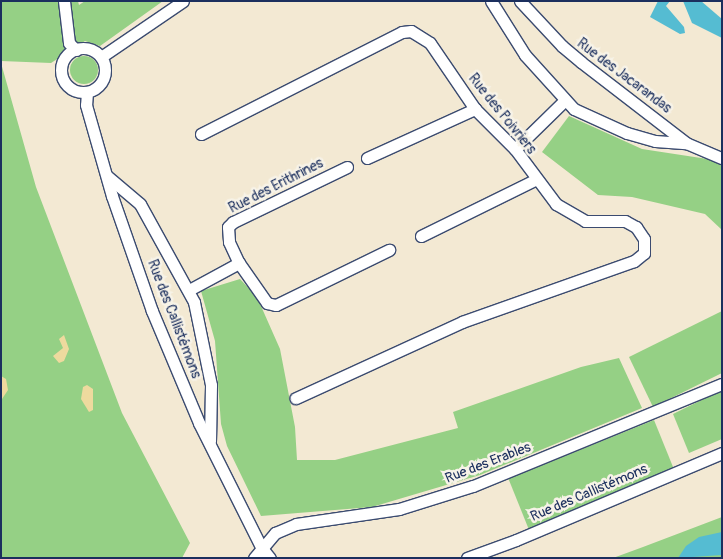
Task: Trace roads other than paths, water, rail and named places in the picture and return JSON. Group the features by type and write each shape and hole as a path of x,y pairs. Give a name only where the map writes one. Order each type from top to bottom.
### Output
{"street":[{"path":"64,1 69,43 76,50"},
{"path":"101,57 183,1"},
{"path":"491,1 515,42 564,101 589,117 627,133 655,141 686,143"},
{"name":"Rue des Jacarandas","path":"520,1 562,46 686,143 722,158"},
{"name":"Rue des Poivriers","path":"201,134 402,32 410,31 430,43 475,109 515,149 536,180 556,204 575,217 594,222 620,219 636,227 644,239 644,253 626,265 462,322 296,398"},
{"path":"76,50 90,50 101,57 105,70 103,80 87,92 70,88 62,76 63,62 76,50"},
{"name":"Rue des Callistémons","path":"87,92 86,105 107,176 152,311 199,423 210,441 261,547 270,558"},
{"path":"515,149 564,101"},
{"path":"367,158 475,109"},
{"name":"Rue des Erithrines","path":"347,167 233,222 228,228 229,242 239,263 267,303 276,305 388,250"},
{"path":"107,176 130,192 140,204 189,290 198,313 211,385 210,441"},
{"path":"421,236 536,180"},
{"path":"189,290 239,263"},
{"name":"Rue des Erables","path":"261,547 275,533 303,521 399,509 473,486 722,384"},
{"name":"Rue des Callistémons","path":"467,558 516,540 722,453"},
{"path":"254,558 261,547"}],"water":[{"path":"658,1 670,1 666,6 684,27 685,33 680,34 650,17"},
{"path":"683,1 701,1 722,19 722,38 692,23"},
{"path":"722,532 722,555 678,558 686,546 699,537"}]}
